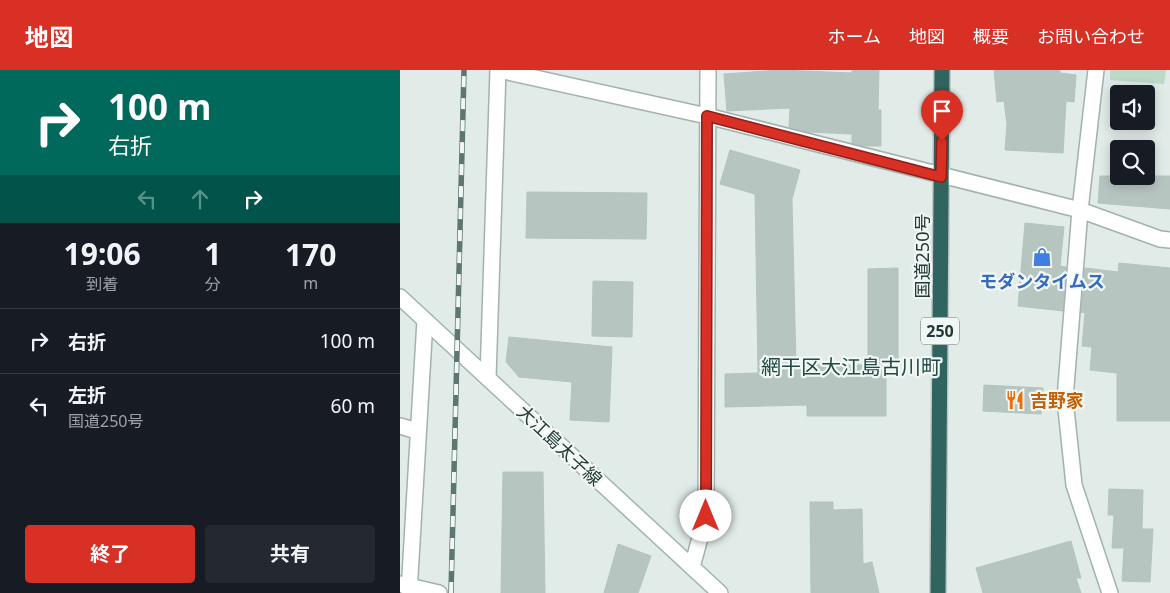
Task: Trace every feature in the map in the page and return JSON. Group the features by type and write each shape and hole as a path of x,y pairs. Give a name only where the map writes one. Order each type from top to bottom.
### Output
{"highway":[{"name":"国道250号","path":"938,593 942,70"}],"street":[{"path":"488,378 498,70 707,116 941,177 1080,210 1160,239 1170,240"},
{"path":"692,567 706,516 708,70"},
{"path":"1096,70 1080,210 1065,399 1074,485 1110,593"},
{"name":"大江島太子線","path":"400,297 720,593"},
{"path":"425,320 406,587 439,593"},
{"path":"400,426 417,431"}],"green space":[{"path":"1110,70 1166,70 1164,84 1110,80"}],"building":[{"path":"780,70 852,73 852,70 879,70 878,110 881,110 881,146 865,146 852,143 852,134 808,132 789,127 790,108 727,111 724,74"},
{"path":"994,70 1060,70 1060,73 1076,75 1074,102 1066,101 1063,153 1005,150 1007,124 1004,101 997,102"},
{"path":"730,150 800,170 792,199 796,365 886,365 886,416 807,416 807,405 725,407 725,374 758,373 755,194 720,184"},
{"path":"1100,176 1110,176 1110,185 1155,185 1155,176 1170,176 1170,209 1098,203"},
{"path":"527,192 647,193 646,239 526,238"},
{"path":"1025,223 1064,227 1060,266 1066,267 1063,311 1018,306"},
{"path":"1119,263 1170,268 1170,421 1117,421 1117,373 1090,370 1092,347 1082,346 1085,313 1081,312 1085,268 1118,272"},
{"path":"898,268 898,363 868,363 868,269"},
{"path":"593,281 633,282 632,337 592,336"},
{"path":"509,337 612,347 609,422 570,420 572,382 519,377 506,362"},
{"path":"984,385 1043,388 1041,414 983,411"},
{"path":"503,472 543,472 545,593 501,593"},
{"path":"1109,489 1143,490 1142,529 1153,529 1150,582 1122,581 1124,548 1112,548 1114,515 1108,515"},
{"path":"810,502 833,502 833,510 862,509 863,564 872,562 879,593 811,593"},
{"path":"1071,541 1081,578 1076,578 1081,593 983,593 976,568"},
{"path":"618,544 651,556 638,593 604,593"}],"railway":[{"path":"451,593 464,70"}],"place":[{"name":"モダンタイムス","path":"1042,257"},
{"name":"吉野家","path":"1015,400"}],"district":[{"name":"網干区大江島古川町","path":"851,366"}],"route":[{"path":"706,516 707,116 941,177 942,141"}]}
